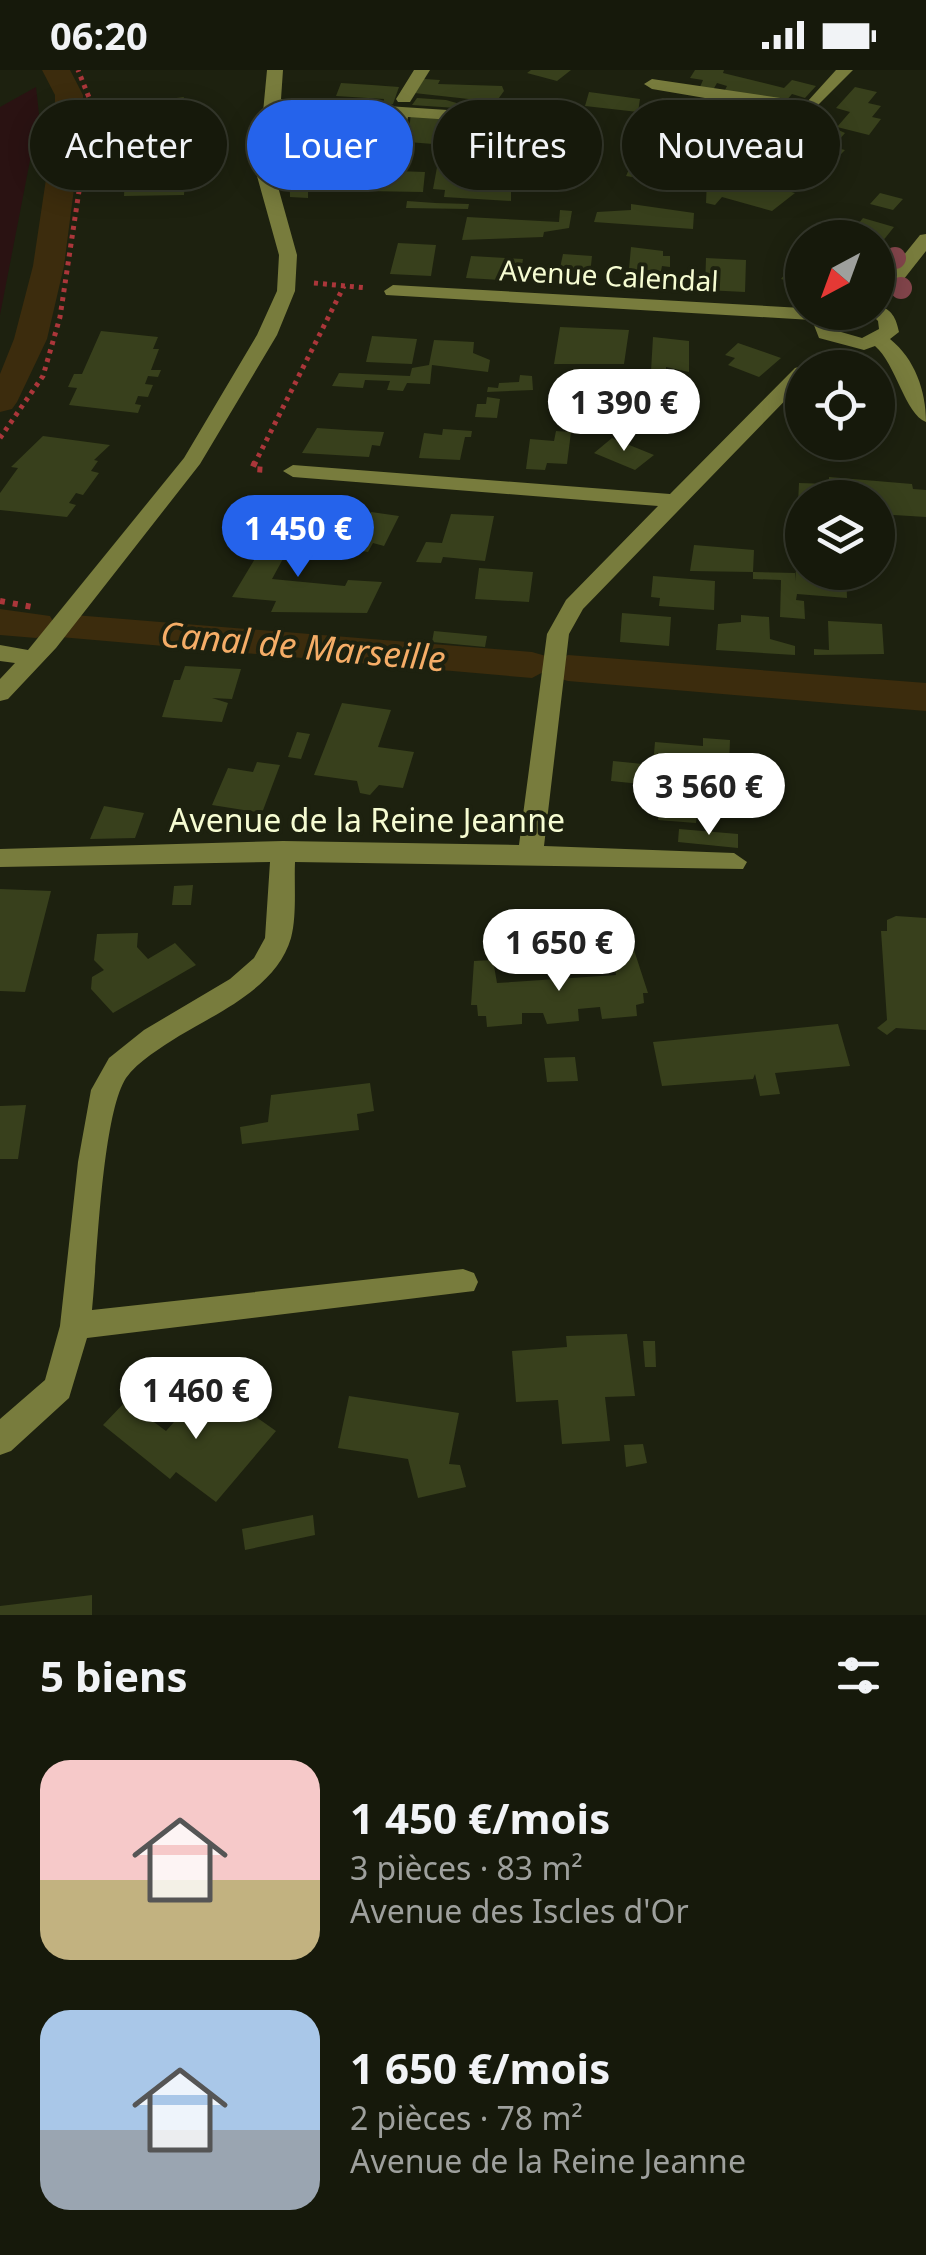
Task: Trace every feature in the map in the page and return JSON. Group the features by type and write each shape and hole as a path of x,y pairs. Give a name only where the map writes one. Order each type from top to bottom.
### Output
{"street":[{"path":"274,100 275,70"},
{"path":"404,100 422,70"},
{"path":"652,84 788,108 811,107 846,70"},
{"path":"0,693 40,651 194,460 267,335 287,281 288,255 270,190"},
{"path":"895,278 926,239"},
{"name":"Avenue Calendal","path":"393,292 785,312"},
{"path":"824,330 835,339 852,344 879,340 887,330"},
{"path":"824,350 835,339"},
{"path":"879,340 895,353 926,416"},
{"path":"531,851 558,634 574,604 785,390"},
{"path":"293,472 672,502"},
{"path":"0,653 40,651"},
{"path":"0,1440 58,1388 76,1326 92,1162 105,1090 119,1066 154,1038 239,986 263,965 278,938 282,850"},
{"name":"Avenue de la Reine Jeanne","path":"0,858 282,850 531,851 734,862"},
{"path":"76,1326 462,1282"}],"path":[{"path":"0,438 38,387 52,354 60,317 92,106 78,70"},
{"path":"287,281 393,292"},
{"path":"293,472 252,468 344,286"}],"shaded area":[{"path":"36,87 37,100 30,100 30,160 0,315 0,107"}],"building":[{"path":"571,70 557,81 527,73"},
{"path":"695,70 724,70 723,73 784,88 792,80 816,86 805,98 792,94 787,100 779,100 724,92 727,86 717,83 713,90 700,87 703,80 690,78"},
{"path":"424,79 440,80 438,84 502,86 504,91 497,100 414,93"},
{"path":"341,83 399,87 394,100 336,96"},
{"path":"855,87 877,92 868,103 881,106 872,117 881,119 869,135 840,128 850,112 840,109 840,104"},
{"path":"589,92 640,99 622,100 622,110 602,108 602,100 587,100"},
{"path":"417,98 446,100 433,100 433,106 413,104"},
{"path":"413,112 433,114 433,144 413,142"},
{"path":"413,172 425,172 423,192 364,191 413,190"},
{"path":"124,190 184,190 184,195 124,196"},
{"path":"290,190 308,190 308,198 290,197"},
{"path":"445,190 511,192 511,201 444,197"},
{"path":"707,190 795,193 772,211 722,197 715,205 706,203"},
{"path":"880,193 903,199 893,210 870,204"},
{"path":"407,201 469,204 468,209 406,208"},
{"path":"631,204 694,213 693,229 594,222 597,212 631,210"},
{"path":"560,210 572,211 569,228 544,232 543,237 462,240 467,217 559,222"},
{"path":"398,243 436,245 431,276 390,274"},
{"path":"631,247 663,251 663,256 670,256 670,267 662,266 661,271 629,269"},
{"path":"563,254 592,256 589,284 557,282"},
{"path":"471,256 523,259 521,271 504,270 501,280 466,278"},
{"path":"706,258 746,260 745,292 705,290"},
{"path":"560,327 629,330 624,364 554,364"},
{"path":"101,331 158,337 153,349 159,349 151,370 161,370 158,377 148,376 145,384 153,385 148,397 138,396 138,413 69,405 77,388 68,387 74,374 82,374"},
{"path":"372,336 417,339 412,364 366,362"},
{"path":"653,337 689,341 689,372 666,367 666,373 651,371"},
{"path":"434,340 474,342 473,353 490,360 488,372 432,365 430,384 407,383 403,391 387,390 390,381 365,380 363,388 332,386 339,373 410,376 412,368 429,365"},
{"path":"738,343 781,358 759,377 728,365 735,358 725,355"},
{"path":"520,375 532,376 533,390 487,392 488,387 498,388 499,383 519,382"},
{"path":"611,376 604,394 586,392 588,381"},
{"path":"635,383 680,401 654,424 609,406"},
{"path":"487,397 500,399 497,418 475,417 477,404 486,404"},
{"path":"317,428 384,432 380,446 372,445 369,457 302,453"},
{"path":"443,429 472,431 471,437 465,437 460,460 419,458 424,433 442,435"},
{"path":"556,431 571,432 567,464 547,463 545,470 526,469 530,439 554,441"},
{"path":"43,436 110,445 94,460 98,461 91,471 99,473 83,495 76,493 69,503 76,505 67,517 0,510 0,493 18,468 11,467"},
{"path":"612,438 654,455 635,470 594,453"},
{"path":"895,483 926,490 926,517 895,515"},
{"path":"327,511 366,521 371,512 399,516 384,546 373,543 368,552 309,542"},
{"path":"451,514 494,516 485,561 443,557 441,563 416,562 426,542 442,543"},
{"path":"263,524 306,532 293,558 284,557 272,579 345,586 348,580 382,582 367,613 271,612 276,601 232,597 259,552 249,550"},
{"path":"694,545 754,550 753,572 690,571"},
{"path":"479,568 533,572 529,602 475,599"},
{"path":"753,572 785,573 785,590 847,590 847,598 797,594 796,600 804,601 805,619 780,617 781,580 753,579"},
{"path":"653,576 715,581 714,610 659,606 660,598 651,597"},
{"path":"622,613 671,617 669,646 620,642"},
{"path":"741,615 769,617 770,639 795,646 795,655 716,650 718,624 741,622"},
{"path":"828,621 882,624 884,654 814,655 814,649 829,650"},
{"path":"434,631 487,636 485,647 432,642"},
{"path":"185,666 241,669 232,699 212,698 228,703 222,722 162,717 174,680 180,680"},
{"path":"342,703 391,710 378,747 414,752 403,788 379,785 370,795 360,793 357,781 314,775"},
{"path":"297,732 310,734 301,759 288,757"},
{"path":"703,738 730,740 729,767 710,765 708,807 698,806 696,823 658,820 659,803 650,802 651,785 611,781 613,761 653,765 655,742 703,746"},
{"path":"257,762 280,765 262,813 212,805 228,768 253,772"},
{"path":"104,806 144,813 135,838 90,839"},
{"path":"679,829 738,834 738,848 678,842"},
{"path":"193,885 191,905 172,905 174,886"},
{"path":"0,889 51,891 25,992 0,991"},
{"path":"896,916 926,918 926,1030 896,1028 887,1035 877,1028 887,1020 881,931 887,931 887,920"},
{"path":"138,933 137,947 148,959 175,943 196,965 113,1013 91,989 92,977 104,970 94,960 97,934"},
{"path":"634,950 648,993 643,993 644,1003 636,1005 637,1016 602,1019 600,1007 578,1009 579,1021 547,1024 543,1013 522,1013 522,1024 487,1027 486,1016 478,1016 477,1005 471,1005 474,961 493,960 497,983 616,975 612,951"},
{"path":"838,1024 850,1066 775,1073 780,1094 760,1096 755,1074 753,1079 662,1086 653,1042"},
{"path":"575,1057 578,1081 547,1082 544,1058"},
{"path":"370,1083 374,1111 357,1114 359,1130 242,1144 240,1127 268,1122 271,1095"},
{"path":"26,1105 18,1159 0,1159 0,1106"},
{"path":"627,1334 635,1396 605,1397 610,1441 562,1444 558,1400 516,1402 512,1351 567,1347 566,1336"},
{"path":"643,1341 655,1341 656,1367 645,1367"},
{"path":"197,1396 216,1409 226,1396 276,1431 216,1502 176,1472 170,1479 103,1425 126,1401 166,1431"},
{"path":"349,1396 459,1413 449,1464 460,1465 466,1487 418,1498 408,1459 338,1448"},
{"path":"643,1444 647,1463 626,1467 624,1445"},
{"path":"313,1515 315,1535 245,1550 242,1529"},
{"path":"92,1595 92,1615 0,1615 0,1606"}],"waterway":[{"name":"Canal de Marseille","path":"0,402 31,339 49,266 69,119 69,95 56,70"},
{"name":"Canal de Marseille","path":"0,622 36,625"},
{"name":"Canal de Marseille","path":"74,628 532,665"},
{"name":"Canal de Marseille","path":"568,668 926,697"}]}
